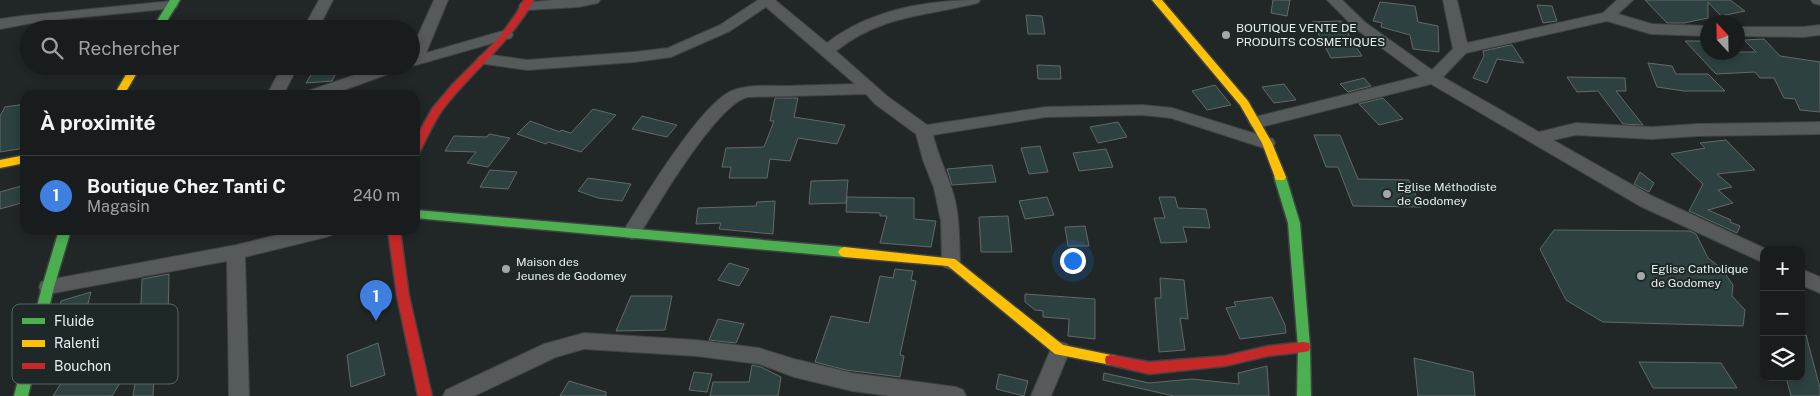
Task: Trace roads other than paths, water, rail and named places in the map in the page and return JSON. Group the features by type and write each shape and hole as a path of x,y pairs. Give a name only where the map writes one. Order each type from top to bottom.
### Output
{"street":[{"path":"315,20 326,0"},
{"path":"420,46 441,0"},
{"path":"420,139 436,111 506,35 528,3 578,3 592,0"},
{"path":"485,58 528,65 635,57 671,52 725,28 766,0 881,100 924,131 932,160 943,188 950,220 951,262"},
{"path":"825,52 856,30 872,23 891,17 973,0"},
{"path":"1157,0 1244,103 1257,122 1285,190 1294,223 1304,347 1304,396"},
{"path":"1334,0 1361,26 1433,78 1646,201 1760,254"},
{"path":"1450,0 1461,48"},
{"path":"1608,16 1626,0"},
{"path":"26,20 72,13 120,12 173,3"},
{"path":"163,20 173,3"},
{"path":"1257,122 1433,78 1454,58 1461,48 1608,16 1651,29 1700,31"},
{"path":"0,24 20,21"},
{"path":"1745,32 1804,32 1820,30"},
{"path":"420,59 506,35"},
{"path":"122,90 131,75"},
{"path":"278,90 285,75"},
{"path":"328,90 371,75"},
{"path":"632,232 686,150 719,107 728,99 737,94 760,91 870,89"},
{"path":"924,131 1046,112 1143,110 1172,114 1267,143"},
{"path":"1537,138 1576,128 1652,134 1697,130 1820,128"},
{"path":"0,164 20,161"},
{"path":"420,214 951,262 1060,350 1149,368 1225,361 1268,351 1304,347"},
{"path":"44,304 64,235"},
{"path":"48,287 236,252 306,235"},
{"path":"395,235 403,296 425,396"},
{"path":"236,252 239,396"},
{"path":"1805,278 1820,286"},
{"path":"453,396 550,350 584,340 696,348 759,356 794,368 852,382 956,396"},
{"path":"1041,396 1060,350"}],"place":[{"name":"BOUTIQUE VENTE DE PRODUITS COSMETIQUES","path":"1226,35"},
{"name":"Eglise Méthodiste de Godomey","path":"1387,194"},
{"name":"Maison des Jeunes de Godomey","path":"506,269"},
{"name":"Eglise Catholique de Godomey","path":"1641,276"},
{"name":"Boutique Chez Tanti C","path":"376,321"}]}
